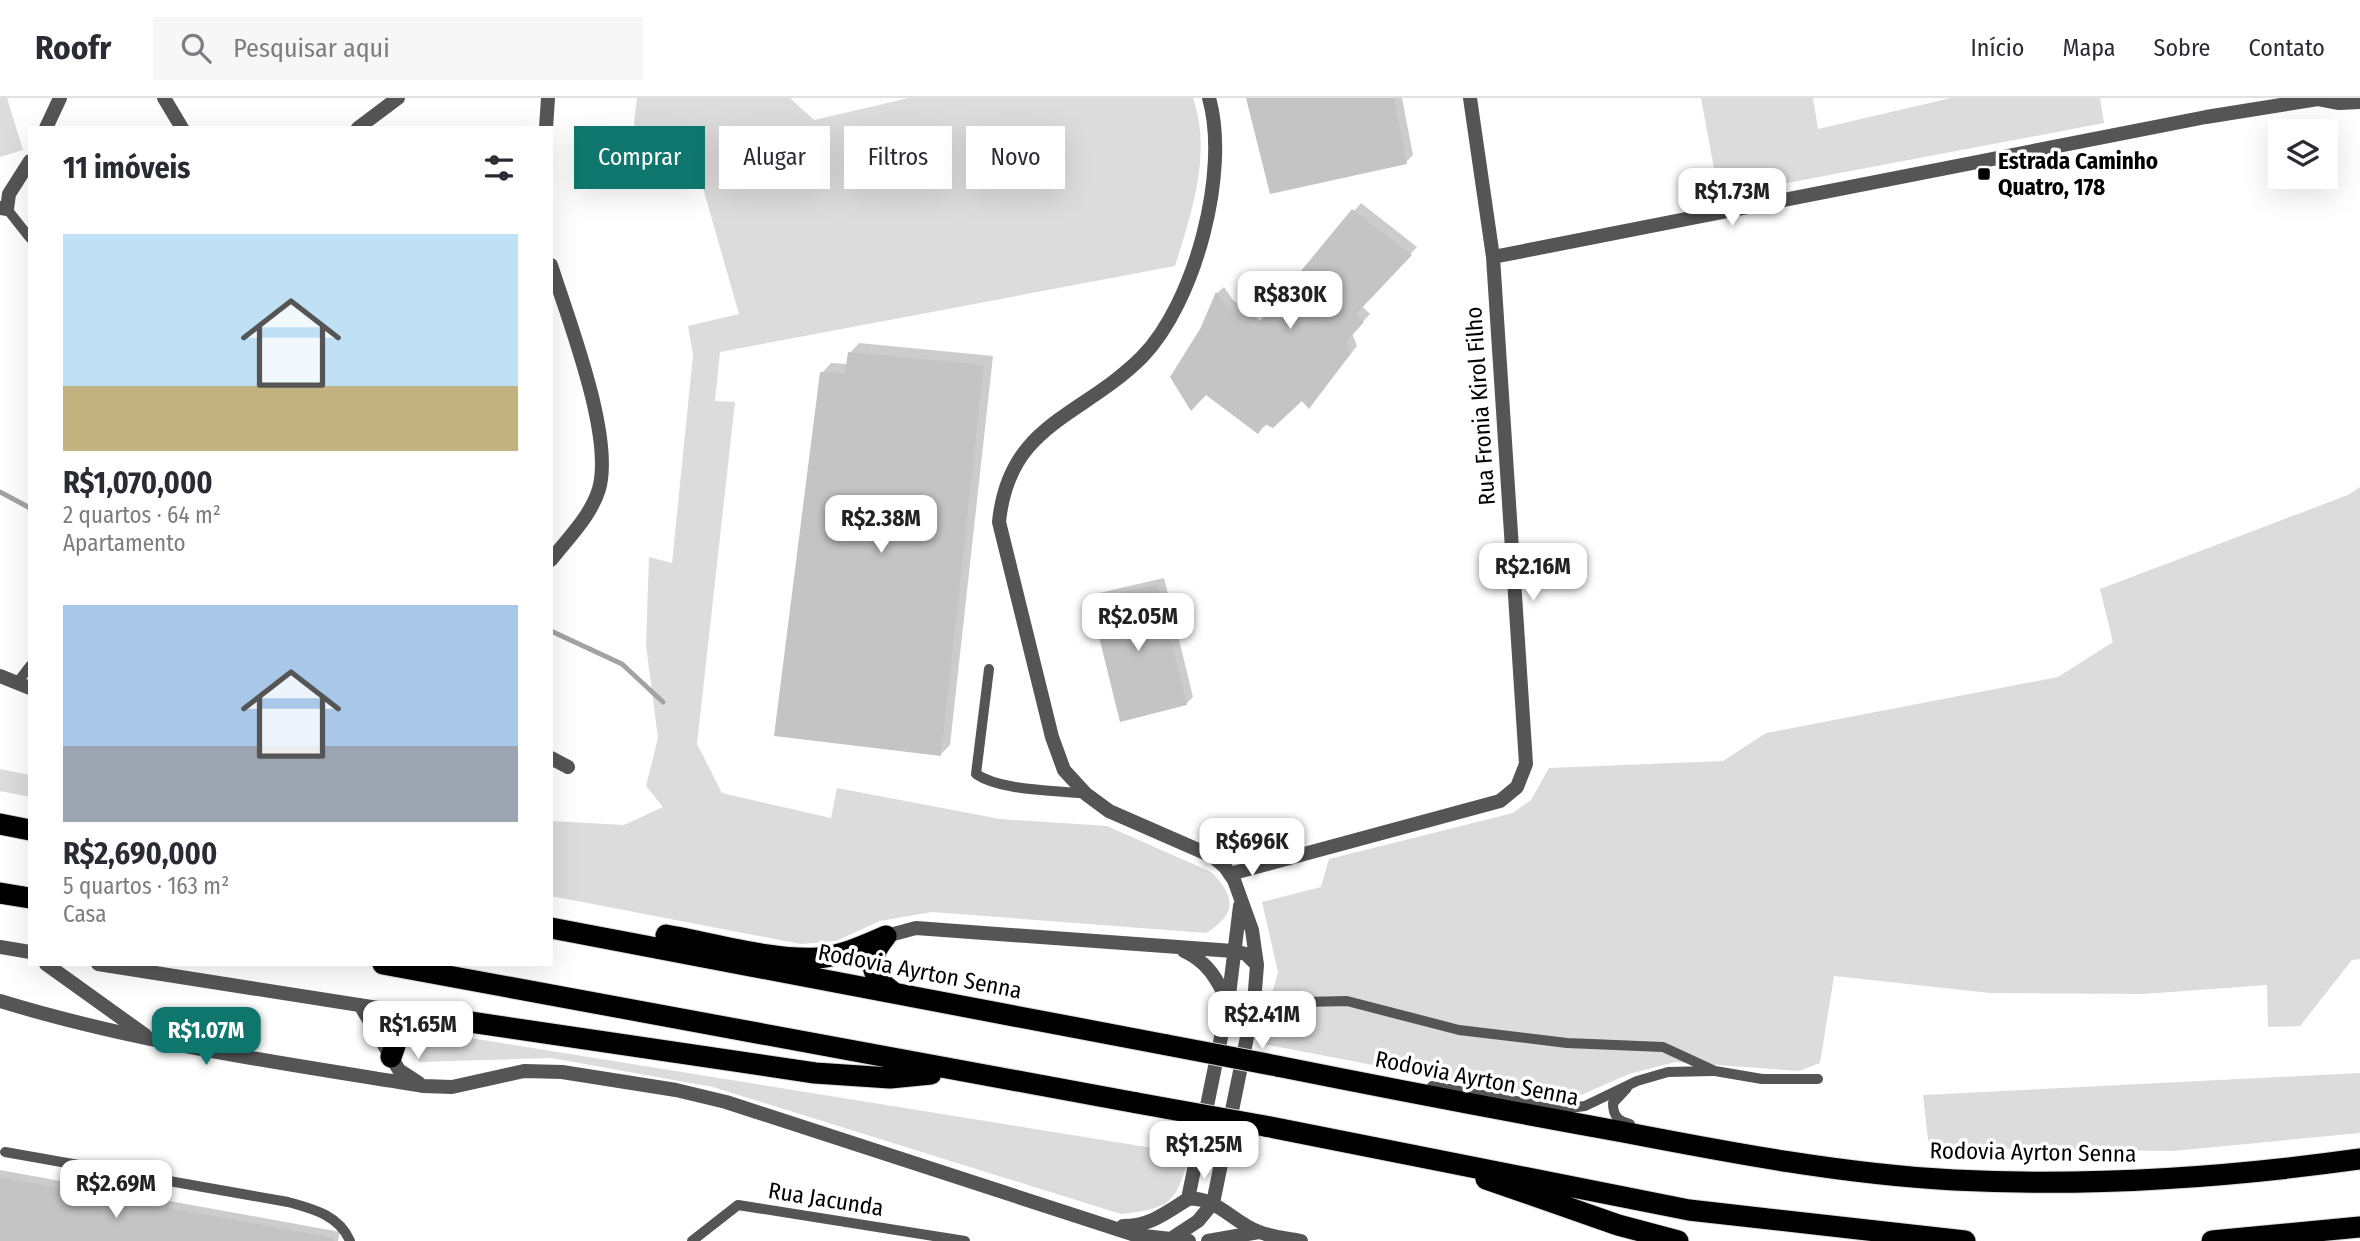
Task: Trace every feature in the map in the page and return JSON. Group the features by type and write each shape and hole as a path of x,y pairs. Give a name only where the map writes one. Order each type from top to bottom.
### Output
{"highway":[{"path":"0,824 28,830"},
{"path":"0,892 28,898"},
{"path":"553,914 785,956 832,955 886,936"},
{"name":"Rodovia Ayrton Senna","path":"553,928 1749,1156 1954,1180 2070,1182 2248,1175 2360,1158"},
{"path":"886,936 875,949 874,974 881,984 895,993"},
{"path":"394,966 1265,1126 1689,1210 1965,1241"},
{"path":"391,1057 400,1031 416,1023 443,1018 815,1073 890,1078 954,1071"},
{"path":"1449,1163 1511,1190 1678,1241"},
{"path":"2212,1241 2360,1227"}],"street":[{"path":"47,126 60,98"},
{"path":"164,98 181,126"},
{"path":"361,126 398,98"},
{"path":"546,126 548,98"},
{"path":"1169,1241 1198,1221 1213,1203 1254,1003 1257,965 1252,930 1230,874 1212,856 1109,811 1086,794 1064,769 1052,737 999,522 1001,499 1016,461 1032,441 1124,374 1158,338 1172,312 1191,271 1212,209 1216,132 1209,98"},
{"name":"Rua Fronia Kirol Filho","path":"1230,874 1500,801 1517,787 1526,764 1493,257 1470,98"},
{"path":"1493,257 2206,117 2318,98 2339,103 2360,102"},
{"path":"4,208 9,194 28,163"},
{"path":"553,272 587,384 602,454 599,488 587,514 553,557"},
{"path":"0,676 23,685"},
{"path":"553,759 568,767"},
{"path":"1188,1199 1228,1003 1241,905"},
{"name":"Rodovia Ayrton Senna","path":"886,936 916,928 1233,951 1246,954 1257,965"},
{"path":"0,947 28,952"},
{"name":"Rodovia Ayrton Senna","path":"1176,947 1198,957 1214,973 1228,1003"},
{"path":"49,966 149,1038"},
{"path":"112,966 443,1018"},
{"path":"0,1001 58,1019 149,1038 423,1086 452,1087 524,1071 562,1072 676,1090 726,1102 1107,1226 1169,1241 1189,1241"},
{"path":"360,1005 399,1070 423,1086"},
{"path":"1107,1226 1140,1226 1160,1218 1188,1199 1199,1198 1213,1203 1259,1232 1301,1241"},
{"path":"1208,1241 1259,1232"}],"lane":[{"path":"4,208 28,236"},
{"path":"989,669 976,774 985,780 1006,784 1086,794"},
{"path":"1254,1003 1348,1000 1459,1030 1567,1043 1663,1047 1715,1071"},
{"path":"1379,1086 1415,1083 1561,1109 1585,1106 1630,1084 1668,1072 1715,1071 1762,1079 1818,1079"},
{"path":"1630,1084 1613,1103 1613,1113 1621,1122 1709,1141 1749,1156"},
{"path":"5,1152 288,1202 314,1210 335,1221 350,1241"},
{"name":"Rua Jacunda","path":"692,1241 738,1205 965,1241"}],"shaded area":[{"path":"0,98 7,98 23,150 0,157"},
{"path":"637,98 790,98 814,120 909,98 1193,98 1201,140 1198,182 1175,266 720,352 715,401 735,402 697,744 722,793 831,818 837,788 1000,819 1107,826 1211,872 1225,890 1230,905 1228,912 1216,926 1206,933 932,912 880,921 836,941 801,944 553,896 553,821 624,825 663,807 646,786 658,738 646,645 649,557 672,563 693,355 688,326 739,314 703,189 705,126 635,126"},
{"path":"1701,98 1813,98 1818,129 1951,98 2100,98 2104,123 1719,196"},
{"path":"2360,487 2360,959 2352,960 2300,1026 2268,1027 2267,985 2143,994 1990,993 1834,976 1820,1063 1799,1071 1675,1062 1629,1074 1565,1102 1258,1043 1278,972 1262,902 1321,887 1329,859 1513,813 1531,800 1549,768 1723,761 1766,733 2058,677 2113,642 2100,589 2348,495"},
{"path":"0,769 28,775 28,797 0,791"},
{"path":"427,1031 1190,1154 1180,1183 1169,1200 1152,1209 1121,1214 713,1087 551,1058 419,1062 412,1050 415,1038"},
{"path":"2360,1073 2360,1133 2173,1151 1929,1148 1923,1095"}],"building":[{"path":"1246,98 1394,98 1407,164 1270,194"},
{"path":"1352,209 1412,255 1356,314 1364,322 1346,342 1350,354 1309,409 1302,401 1273,428 1265,424 1258,434 1206,395 1191,411 1170,377 1200,329 1216,292 1226,306 1254,328"},
{"path":"848,352 984,365 941,756 774,736 820,372 845,373"},
{"path":"1157,584 1187,705 1120,722 1090,600"},
{"path":"0,1177 334,1238 334,1241 0,1241"}],"waterway":[{"path":"0,492 28,507"},
{"path":"553,632 622,664 663,702"}],"place":[{"name":"Estrada Caminho Quatro, 178","path":"1984,174"}]}
